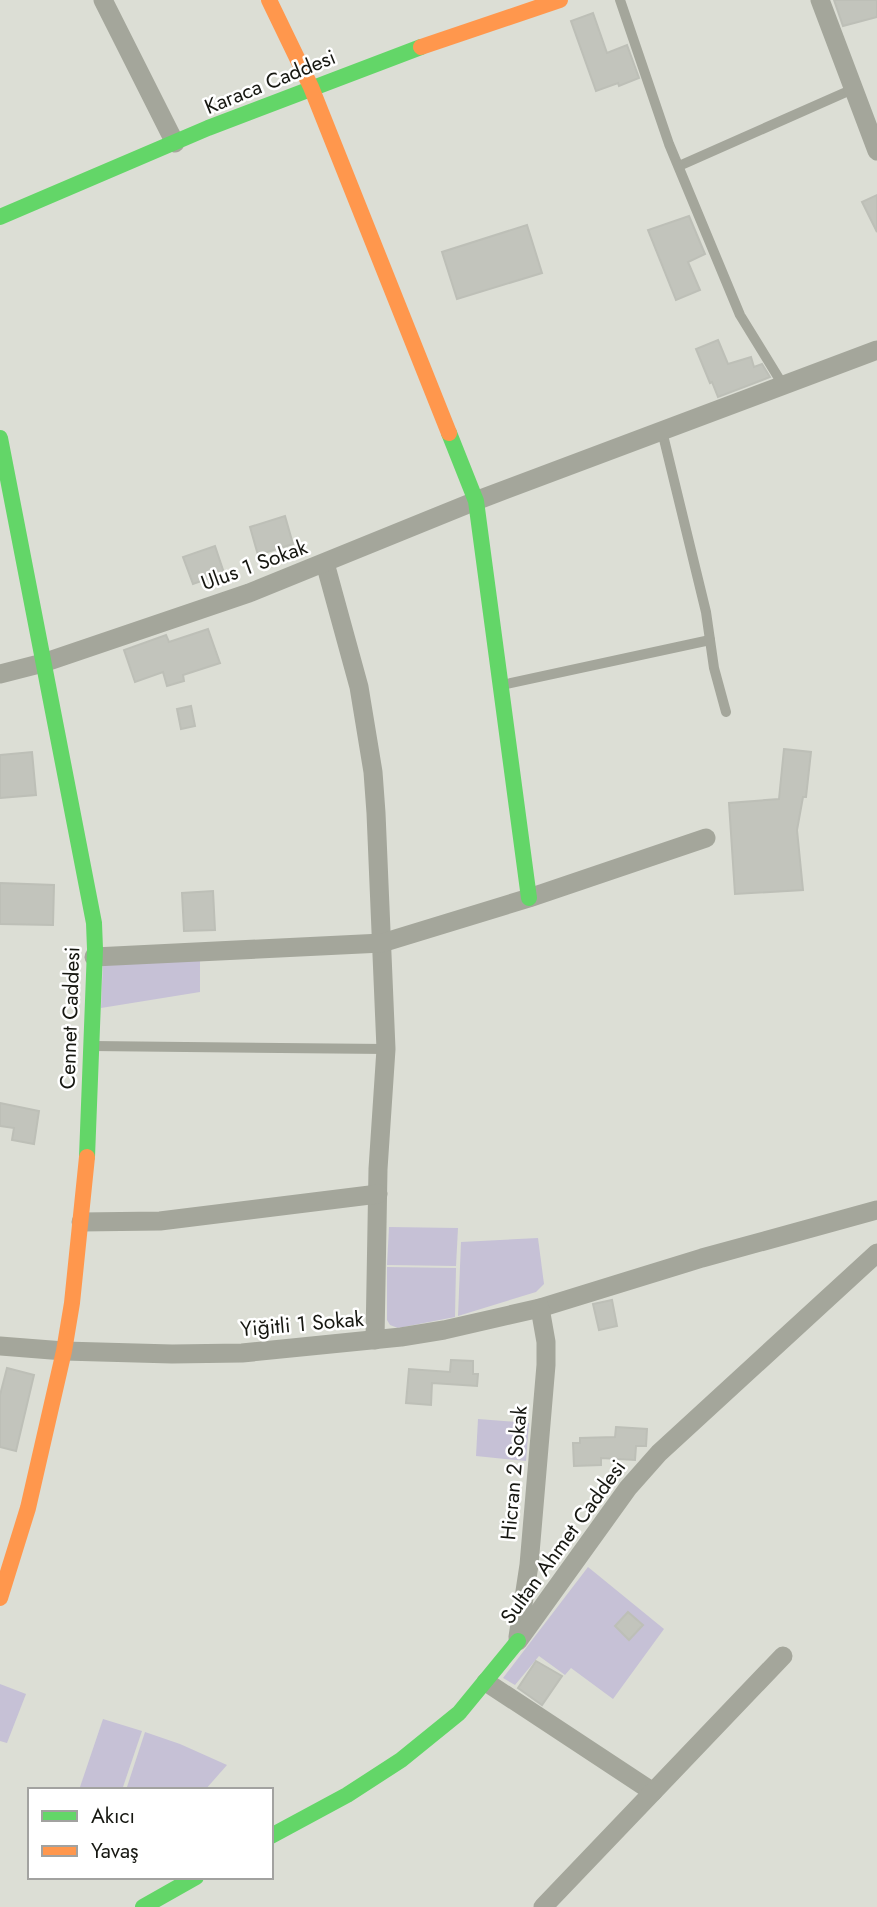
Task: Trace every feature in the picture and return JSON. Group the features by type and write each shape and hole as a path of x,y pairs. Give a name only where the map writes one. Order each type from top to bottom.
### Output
{"street":[{"path":"103,0 175,143"},
{"path":"269,0 311,87 477,500 529,898"},
{"name":"Karaca Caddesi","path":"0,217 311,87 454,34 560,0"},
{"path":"820,0 877,151"},
{"name":"Ulus 1 Sokak","path":"0,674 43,663 248,593 477,500 877,350"},
{"name":"Cennet Caddesi","path":"0,438 94,922 87,1154 72,1303 64,1351 22,1534 0,1598"},
{"path":"325,563 349,644 367,730 376,813 386,1049 374,1340"},
{"path":"94,957 382,943 529,898 706,838"},
{"path":"80,1222 160,1221 378,1194"},
{"name":"Yiğitli 1 Sokak","path":"0,1346 64,1351 242,1353 444,1330 540,1308 702,1258 877,1210"},
{"name":"Sultan Ahmet Caddesi","path":"273,1835 347,1795 401,1760 459,1713 517,1641 628,1488 659,1453 877,1253"},
{"name":"Hicran 2 Sokak","path":"517,1641 533,1525 546,1365 546,1342 540,1308"},
{"path":"543,1907 783,1656"},
{"path":"486,1682 653,1792"},
{"path":"143,1907 192,1879"}],"lane":[{"path":"620,0 678,166 740,315 783,385"},
{"path":"678,166 853,89"},
{"path":"662,431 706,612 714,668 726,712"},
{"path":"501,685 710,640"},
{"path":"90,1046 386,1049"}],"shaded area":[{"path":"200,958 200,992 101,1008 103,963"},
{"path":"389,1227 458,1228 456,1266 387,1265"},
{"path":"538,1238 544,1284 536,1292 458,1316 461,1242"},
{"path":"387,1267 456,1268 455,1317 398,1328 390,1325 387,1320"},
{"path":"478,1419 529,1423 526,1461 476,1456"},
{"path":"588,1567 664,1629 613,1699 571,1668 565,1675 539,1656 515,1685 503,1678"},
{"path":"0,1684 26,1694 7,1743 0,1741"},
{"path":"103,1719 142,1731 123,1788 80,1788"},
{"path":"145,1732 227,1765 207,1788 127,1788"}],"building":[{"path":"834,0 877,0 877,17 843,26"},
{"path":"593,13 607,53 627,45 639,78 596,91 571,21"},
{"path":"877,195 877,232 862,202"},
{"path":"689,216 705,254 688,262 700,290 676,300 648,230"},
{"path":"527,225 542,273 457,299 442,252"},
{"path":"718,340 728,364 751,357 754,367 762,364 770,377 718,397 696,349"},
{"path":"285,516 293,544 258,555 250,527"},
{"path":"215,546 224,573 193,584 183,557"},
{"path":"208,629 220,663 183,675 184,681 167,686 163,672 135,682 124,650 166,635 169,642"},
{"path":"191,706 195,726 181,729 177,709"},
{"path":"784,749 811,752 806,797 803,797 797,830 803,890 735,894 729,803 779,799"},
{"path":"32,752 36,795 0,798 0,755"},
{"path":"0,883 54,885 53,925 0,924"},
{"path":"213,891 215,930 184,931 182,893"},
{"path":"0,1103 39,1111 34,1144 12,1140 14,1128 0,1126"},
{"path":"612,1300 617,1326 599,1330 593,1304"},
{"path":"451,1360 473,1361 473,1374 478,1374 477,1386 432,1383 431,1405 406,1403 409,1369 450,1372"},
{"path":"7,1368 34,1375 16,1451 0,1447 0,1395"},
{"path":"616,1427 647,1429 646,1446 636,1446 635,1460 601,1458 601,1465 574,1466 573,1443 580,1443 580,1438 615,1437"},
{"path":"628,1612 643,1625 629,1640 615,1626"},
{"path":"536,1661 562,1676 542,1705 518,1688"}],"traffic: fast":[{"path":"0,217 208,128 421,47"},
{"path":"449,433 476,501 529,898"},
{"path":"0,438 94,923 87,1157"},
{"path":"273,1835 347,1795 401,1760 459,1713 518,1641"},
{"path":"143,1907 192,1879"}],"traffic: slow":[{"path":"269,0 311,87 449,433"},
{"path":"421,47 560,0"},
{"path":"0,1598 28,1508 64,1351 72,1303 87,1157"}]}
